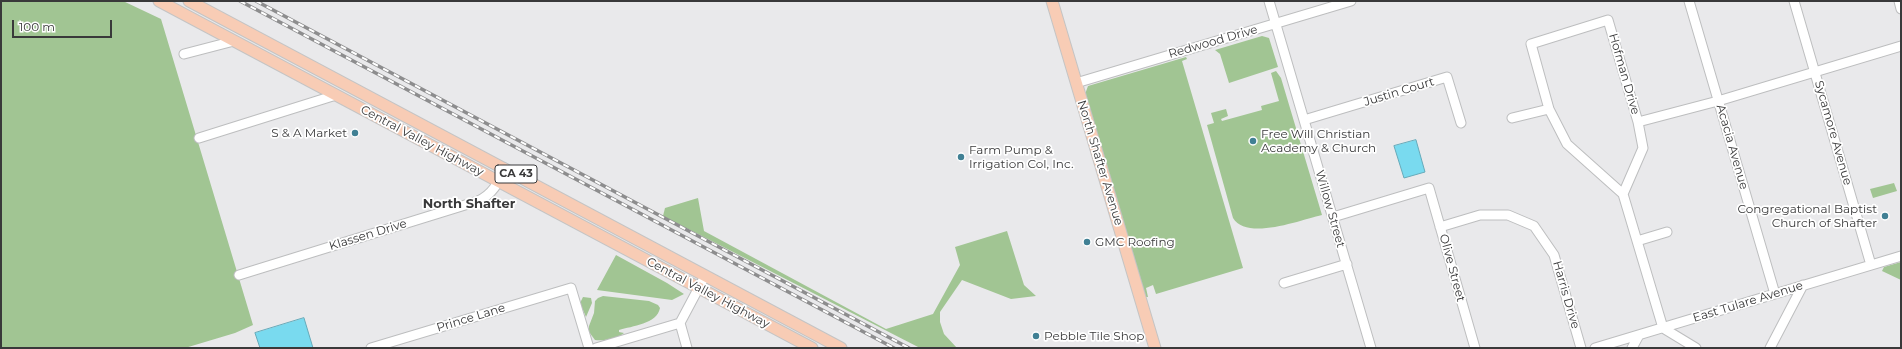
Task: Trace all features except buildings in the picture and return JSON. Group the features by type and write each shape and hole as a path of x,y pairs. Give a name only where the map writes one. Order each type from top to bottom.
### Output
{"main road":[{"name":"Central Valley Highway","path":"159,1 812,348"},
{"name":"Central Valley Highway","path":"189,1 841,348"},
{"name":"North Shafter Avenue","path":"1052,1 1156,348"}],"street":[{"name":"Willow Street","path":"1269,1 1371,348"},
{"name":"Redwood Drive","path":"1076,83 1351,1"},
{"name":"Acacia Avenue","path":"1689,1 1775,294"},
{"name":"Sycamore Avenue","path":"1794,1 1872,265"},
{"path":"1899,1 1901,9"},
{"name":"Hofman Drive","path":"1608,20 1638,122 1643,148 1623,194 1567,144 1549,109 1531,44 1608,20"},
{"path":"184,54 234,41"},
{"path":"1638,122 1718,101 1901,46"},
{"name":"Justin Court","path":"1304,120 1447,77 1461,123"},
{"path":"199,138 336,95"},
{"path":"1512,118 1549,109"},
{"name":"Klassen Drive","path":"239,275 478,201 491,193 499,182 505,168"},
{"name":"Olive Street","path":"1332,217 1429,188 1475,348"},
{"path":"1623,194 1663,328 1696,348"},
{"name":"Harris Drive","path":"1440,227 1480,215 1508,215 1534,226 1554,255 1581,348"},
{"path":"1637,241 1667,232"},
{"name":"East Tulare Avenue","path":"1596,348 1901,256"},
{"path":"1284,283 1346,264"},
{"path":"688,348 680,323 705,276"},
{"path":"1770,348 1803,285"},
{"name":"Prince Lane","path":"371,348 571,288 589,348"},
{"path":"596,348 680,323"},
{"path":"1632,348 1639,335"}],"green space":[{"path":"1,1 123,1 161,19 253,325 235,333 185,348 1,348"},
{"path":"1262,36 1269,38 1278,67 1229,83 1220,54 1215,50"},
{"path":"1186,57 1187,59 1182,61 1243,268 1156,294 1153,285 1146,288 1148,297 1144,297 1084,97 1088,86"},
{"path":"1276,71 1281,78 1322,215 1274,227 1250,228 1240,225 1233,218 1207,125 1214,123 1211,113 1226,109 1228,116 1221,119 1222,121 1262,110 1261,106 1279,101 1271,73"},
{"path":"1894,183 1897,191 1873,198 1870,189"},
{"path":"698,198 704,231 886,329 933,314 960,265 955,247 1007,231 1024,285 1036,296 1011,299 962,280 940,312 940,322 944,334 957,348 920,348 663,216 665,208"},
{"path":"616,255 684,294 672,300 597,290"},
{"path":"1901,262 1901,280 1882,271 1884,267"},
{"path":"603,296 649,301 658,305 660,308 654,318 649,321 637,326 619,330 619,332 624,333 618,337 606,340 595,340 589,332 589,326 594,313 595,301"},
{"path":"583,297 591,298 592,303 586,317 580,303"}],"water":[{"path":"1416,140 1425,172 1404,178 1394,146"},
{"path":"304,318 313,348 260,348 255,333"}],"railway":[{"path":"240,1 894,348"},
{"path":"256,1 909,348"}],"place":[{"name":"S & A Market","path":"355,133"},
{"name":"Free Will Christian Academy & Church","path":"1253,141"},
{"name":"Farm Pump & Irrigation Col, Inc.","path":"961,157"},
{"name":"Congregational Baptist Church of Shafter","path":"1885,216"},
{"name":"GMC Roofing","path":"1087,242"},
{"name":"Pebble Tile Shop","path":"1036,336"}],"district":[{"name":"North Shafter","path":"469,204"}]}
